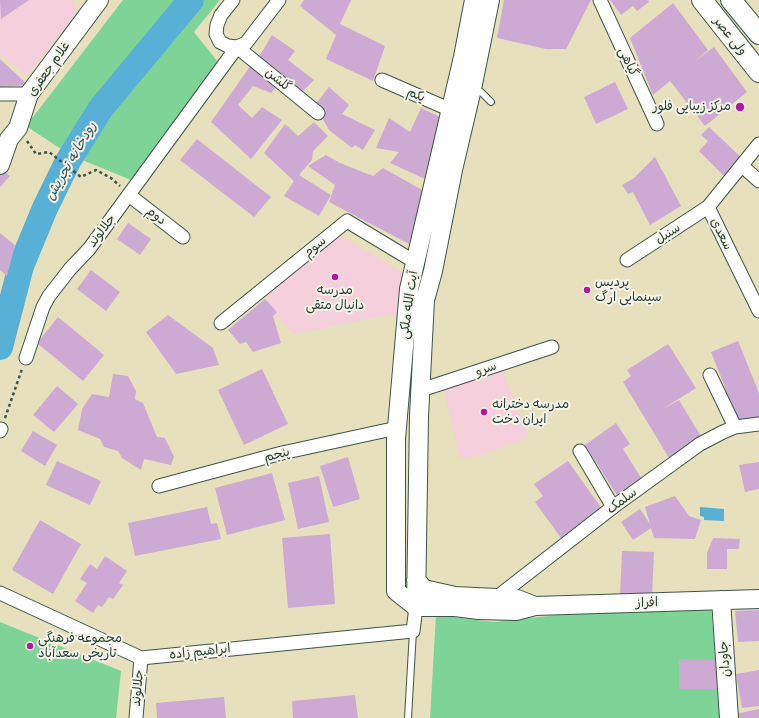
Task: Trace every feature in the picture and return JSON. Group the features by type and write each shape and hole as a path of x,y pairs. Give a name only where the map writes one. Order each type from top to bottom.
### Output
{"main road":[{"name":"ولی عصر","path":"702,0 759,72"},
{"name":"ولی عصر","path":"731,0 759,34"}],"street":[{"name":"غلام جعفری","path":"0,165 9,139 18,128 29,94 99,0"},
{"path":"233,0 221,15 217,25 216,34 220,42 228,46 238,47"},
{"name":"جلالوند","path":"26,358 43,307 49,296 70,269 89,249 238,47 246,43 279,0"},
{"name":"آیت الله ملکی","path":"416,607 396,591 396,439 409,289 463,57 474,0"},
{"name":"آیت الله ملکی","path":"413,631 416,607 421,390 425,300 433,271 453,170 472,90 490,0"},
{"name":"گیاهی","path":"600,0 657,124"},
{"name":"گلشن","path":"238,47 318,113"},
{"name":"یکم","path":"382,80 451,110"},
{"path":"0,94 29,94"},
{"name":"سعدی","path":"759,144 708,208 759,311"},
{"path":"742,166 759,181"},
{"name":"دوم","path":"129,195 183,237"},
{"name":"سنبل","path":"627,260 708,208"},
{"name":"سوم","path":"221,323 347,221 415,262"},
{"name":"سرو","path":"421,390 552,347"},
{"path":"710,375 735,427"},
{"name":"سلمک","path":"496,598 613,507 700,444 735,427 759,424"},
{"name":"پنجم","path":"158,486 282,453 397,428"},
{"path":"580,451 613,507"},
{"name":"افراز","path":"416,580 424,589 455,596 517,599 535,606"},
{"path":"0,593 141,658"},
{"name":"افراز","path":"416,607 455,607 479,610 516,611 535,606 759,599"},
{"name":"جاودان","path":"721,600 729,718"},
{"name":"ابراهیم زاده","path":"141,658 413,631"},
{"name":"جلالوند","path":"136,718 141,658"}],"lane":[{"path":"472,90 481,92 491,102"},
{"path":"408,718 413,631"}],"path":[{"path":"18,128 36,154 49,152 81,178 96,170 111,178 129,195"},
{"path":"0,430 26,358"}],"shaded area":[{"path":"0,0 72,0 78,13 27,76 0,55"},
{"name":"مدرسه دانیال متقی","path":"329,229 402,272 399,313 293,334 271,311 262,282"},
{"name":"مدرسه دخترانه ایران دخت","path":"502,369 529,437 480,456 460,458 443,387"}],"green space":[{"path":"123,0 183,0 64,151 26,126"},
{"path":"199,0 220,0 194,32 218,62 131,180 80,159 104,118"},
{"path":"711,607 721,718 430,718 436,615 494,622 586,612"},
{"name":"مجموعه فرهنگی تاریخی سعدآباد","path":"0,622 121,671 116,718 0,718"}],"water":[{"path":"700,507 724,509 724,521 704,520 704,517 700,516"}],"building":[{"path":"0,0 29,0 1,19"},
{"path":"304,0 351,0 340,24 385,46 373,81 326,59 336,35 300,6"},
{"path":"504,0 591,0 566,49 546,49 497,38"},
{"path":"610,0 648,0 649,2 637,11 633,6 621,15"},
{"path":"673,3 708,50 695,61 714,47 747,92 705,126 670,81 653,95 630,38"},
{"path":"272,35 295,51 288,60 314,80 300,94 256,62"},
{"path":"0,59 28,85 0,87"},
{"path":"251,65 277,86 271,93 253,86 238,105 252,118 262,107 282,120 251,159 211,122"},
{"path":"615,82 628,109 596,124 584,97"},
{"path":"329,87 349,105 342,114 375,130 363,150 355,145 352,148 329,130 315,105"},
{"path":"421,108 440,117 425,179 390,163 399,152 376,148 389,118 410,132"},
{"path":"314,122 328,136 313,151 312,160 299,175 331,195 319,216 284,196 294,181 264,153 285,124 298,136"},
{"path":"709,127 744,160 726,178 699,151 708,141 701,135"},
{"path":"197,139 271,197 254,217 180,160"},
{"path":"326,155 340,163 373,176 383,168 424,191 411,245 329,202 335,185 308,166"},
{"path":"655,157 681,206 650,225 633,192 628,194 622,185 634,178"},
{"path":"0,169 10,176 0,187"},
{"path":"128,223 151,239 140,255 117,239"},
{"path":"0,233 15,245 7,276 0,270"},
{"path":"91,270 120,292 106,311 77,289"},
{"path":"265,299 277,312 273,316 281,343 253,352 246,342 240,344 228,330"},
{"path":"168,315 213,348 219,365 176,374 146,332"},
{"path":"58,317 104,355 83,381 37,343"},
{"path":"738,341 759,393 759,419 735,424 725,387 711,352"},
{"path":"668,344 696,388 661,410 679,400 702,438 669,458 623,382 631,376 627,370"},
{"path":"262,369 288,424 244,445 218,390"},
{"path":"113,374 128,376 136,391 135,399 143,403 157,437 165,438 174,457 171,465 144,459 141,470 122,458 118,451 104,447 100,439 78,430 82,409 92,394 109,397"},
{"path":"57,386 78,404 54,432 33,415"},
{"path":"616,423 630,444 623,449 643,481 618,497 585,445"},
{"path":"33,431 57,445 45,466 21,451"},
{"path":"348,457 360,499 333,507 320,466"},
{"path":"57,461 101,481 90,505 46,485"},
{"path":"568,461 602,509 561,538 535,502 543,496 534,484"},
{"path":"759,462 759,489 745,492 739,465"},
{"path":"272,473 285,520 227,535 215,488"},
{"path":"319,476 329,522 298,529 288,483"},
{"path":"675,496 689,516 701,520 695,539 654,538 651,528 633,540 621,522 640,509 650,524 645,507"},
{"path":"207,507 211,524 217,523 221,539 135,556 128,523"},
{"path":"40,520 81,544 53,594 12,570"},
{"path":"330,534 335,604 288,608 282,538"},
{"path":"713,538 740,539 739,549 727,549 727,569 707,569 707,553"},
{"path":"622,551 654,552 652,597 620,595"},
{"path":"105,556 127,571 119,583 123,585 113,599 109,597 102,607 98,605 93,613 75,601 87,583 80,579 90,564 97,569"},
{"path":"759,610 759,641 738,642 735,611"},
{"path":"679,659 720,660 720,689 679,689"},
{"path":"759,670 759,706 742,708 736,674"},
{"path":"355,695 358,718 293,718 292,701"},
{"path":"224,697 226,718 157,718 156,703"},
{"path":"759,709 759,718 736,718 735,714"}],"waterway":[{"name":"رودخانه تجریش","path":"0,347 21,266 45,208 68,161 101,108 191,0"}],"place":[{"name":"مرکز زیبایی فلور","path":"740,107"},
{"name":"مدرسه دانیال متقی","path":"335,277"},
{"name":"پردیس سینمایی ارگ","path":"587,290"},
{"name":"مدرسه دخترانه ایران دخت","path":"484,412"},
{"name":"مجموعه فرهنگی تاریخی سعدآباد","path":"30,646"}]}
